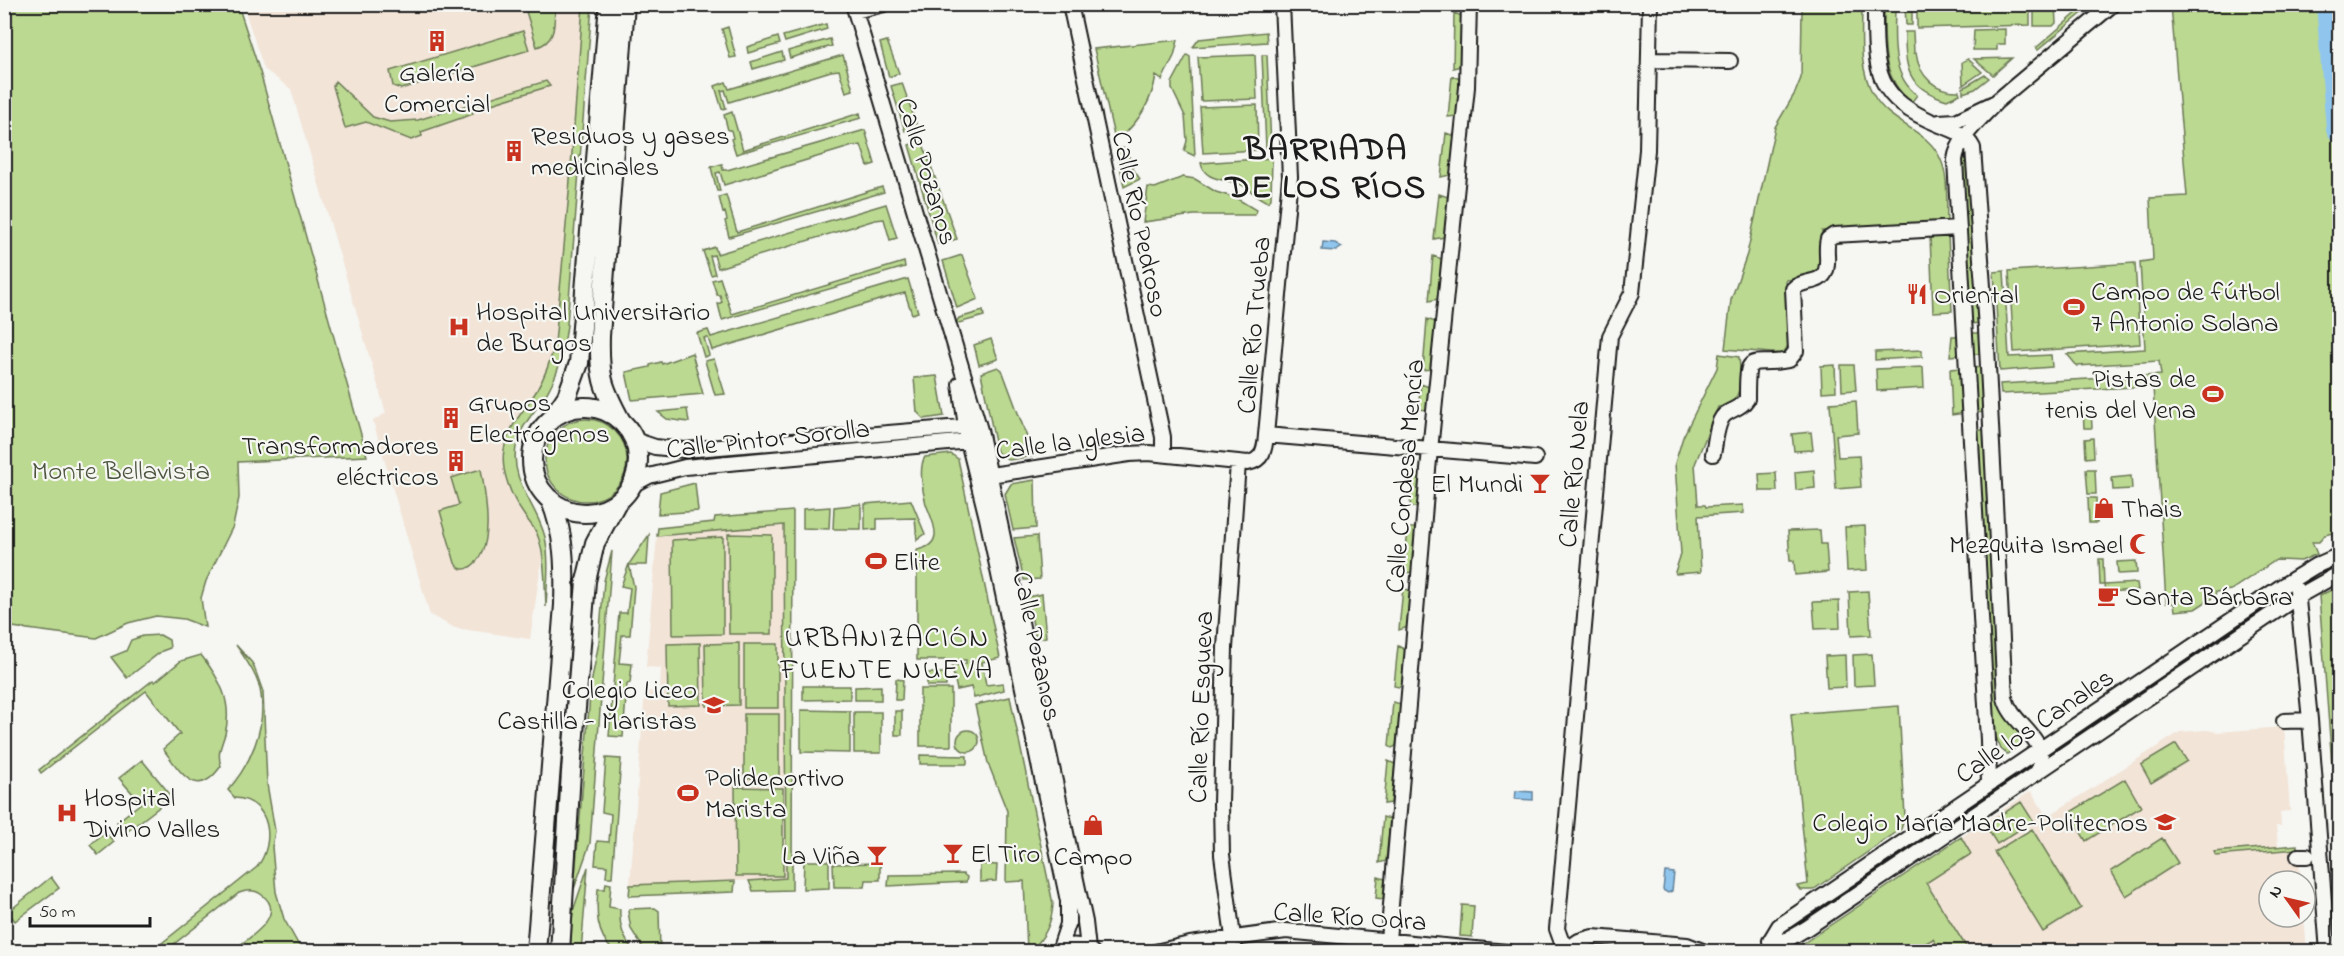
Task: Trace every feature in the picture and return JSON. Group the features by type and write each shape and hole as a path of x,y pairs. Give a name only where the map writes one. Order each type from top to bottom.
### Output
{"main road":[{"path":"536,951 552,776 565,572 561,532 550,499 539,485 533,464 536,441 567,396 579,363 609,4"},
{"path":"560,951 570,772 585,581 595,543 617,502 632,485 638,468 638,454 634,440 603,388 599,362 625,4"},
{"path":"552,420 569,410 588,407 606,411 621,421"},
{"path":"550,499 571,511 582,513 605,509 617,502"},
{"path":"549,951 570,772"},
{"path":"549,951 552,776"}],"street":[{"path":"854,8 884,4"},
{"name":"Calle Río Pedroso","path":"1070,4 1163,437 1163,454"},
{"name":"Calle Río Trueba","path":"1266,435 1290,177 1282,4"},
{"name":"Calle Condesa Mencía","path":"1387,946 1430,450 1467,87 1469,4"},
{"name":"Calle Río Nela","path":"1572,948 1561,940 1557,929 1610,336 1632,293 1647,150 1650,4"},
{"path":"1875,4 1875,51 1881,80 1887,90 1910,111 1966,137 1973,148 1975,157 2005,698 2010,712 2028,730 2040,749 2041,761 2033,775 2015,775 1997,759 1988,740"},
{"path":"1989,784 1956,153 1966,137 1996,102 2113,4"},
{"name":"Calle Pozanos","path":"854,8 980,430 983,475 1068,901 1068,924 1058,951"},
{"path":"1649,60 1730,61"},
{"path":"1933,122 1956,121 1996,102"},
{"path":"1713,454 1721,419 1725,413 1742,406 1747,399 1749,365 1754,362 1789,360 1794,356 1796,351 1793,290 1797,285 1822,277 1826,271 1828,239 1834,235 1959,228"},
{"path":"1965,329 1986,328"},
{"name":"Calle Pozanos","path":"957,350 968,441 983,475 1090,950"},
{"path":"1970,422 1990,421"},
{"path":"965,425 980,430 968,441"},
{"name":"Calle Pintor Sorolla","path":"634,440 655,447 684,450 965,425"},
{"path":"912,431 913,447"},
{"path":"1238,463 1248,464 1258,459 1264,448 1266,435 1535,458"},
{"name":"Calle Pintor Sorolla","path":"632,485 648,476 685,467 968,441"},
{"name":"Calle la Iglesia","path":"983,475 1130,454 1163,454 1238,463"},
{"name":"Calle Río Esgueva","path":"1234,945 1222,855 1221,803 1225,648 1238,463"},
{"name":"Calle los Canales","path":"1770,950 1770,941 1775,931 1798,914 2307,571 2340,555"},
{"path":"2307,571 2297,585 2297,597 2310,720 2328,951"},
{"name":"Calle los Canales","path":"1770,950 1807,928 2297,597 2340,573"},
{"path":"2284,721 2310,720"},
{"path":"2028,730 2046,733 2077,724"},
{"path":"1921,830 1931,844"},
{"name":"Calle Río Odra","path":"1155,951 1234,945 1286,932 1387,946 1507,951"},
{"path":"1572,948 1587,937 1598,937 1699,949"},
{"path":"1058,951 1072,945 1090,950"}],"shaded area":[{"name":"Hospital Universitario de Burgos","path":"243,5 583,5 555,343 551,360 538,388 510,431 503,456 506,479 522,512 537,534 542,557 530,639 455,628 430,615 373,421 386,413 291,89 264,69"},
{"name":"Colegio Liceo Castilla - Maristas","path":"784,525 786,879 630,885 645,691 660,692 661,668 646,667 657,536"},
{"path":"2284,727 2290,811 2280,812 2281,826 2276,826 2278,846 2297,845 2300,869 2257,869 2257,929 2305,929 2307,951 1883,951 1877,893 2031,791 2047,817 2180,732 2207,730 2217,732"}],"green space":[{"name":"Monte Bellavista","path":"5,4 238,5 260,72 367,456 238,462 239,498 233,526 206,581 201,598 205,627 184,619 156,616 128,623 96,638 5,626"},
{"path":"524,5 555,5 551,36 537,47"},
{"path":"583,5 592,5 566,333 562,357 554,380 518,438 515,460 520,482 541,525 547,546 546,607 540,541 511,492 505,475 503,458 509,433 540,385 555,343"},
{"path":"1797,5 1862,5 1862,51 1868,84 1880,104 1889,113 1918,133 1935,149 1944,167 1947,223 1822,231 1823,254 1820,268 1809,277 1786,280 1789,344 1783,354 1725,349 1731,300 1747,254 1775,127 1801,78 1802,9"},
{"path":"1884,5 1895,5 1895,53 1902,76 1917,95 1911,103 1893,81 1889,70 1885,45"},
{"path":"1905,5 1912,5 1912,25 1906,25"},
{"path":"1917,5 2030,5 2030,25 1917,28"},
{"path":"2034,5 2055,5 2056,23 2053,26 2034,26"},
{"path":"2086,5 2092,5 2038,50 2036,48"},
{"path":"2171,5 2340,5 2339,543 2335,546 2332,533 2325,535 2319,542 2312,542 2317,554 2301,561 2276,560 2231,590 2216,592 2215,596 2195,609 2175,611 2174,603 2166,603 2153,386 2001,394 2000,384 2161,375 2159,361 2077,366 2067,354 2145,349 2140,262 2153,260 2150,198 2187,196"},
{"path":"1454,13 1462,16 1461,66 1453,68"},
{"path":"826,24 827,29 785,42 783,36"},
{"path":"728,27 736,57 730,58 722,29"},
{"path":"2005,29 2005,44 1997,44 1997,50 1973,50 1974,30"},
{"path":"523,31 529,50 401,89 393,86 390,71"},
{"path":"1266,32 1267,42 1193,47 1199,39"},
{"path":"1905,32 1913,32 1914,53 1916,53 1925,76 1936,86 1959,91 1960,94 1947,100 1924,90 1916,83 1908,67"},
{"path":"778,37 780,44 748,53 747,47"},
{"path":"830,39 832,46 790,58 788,51"},
{"path":"1178,40 1174,56 1162,80 1156,76 1149,101 1140,115 1123,135 1114,136 1094,49"},
{"path":"887,41 899,73 889,77 880,43"},
{"path":"782,52 784,60 753,69 751,62"},
{"path":"843,55 853,90 846,92 839,70 831,71 729,102 725,90 721,91 726,108 722,109 715,86 726,82 729,89"},
{"path":"1187,55 1190,57 1195,156 1184,151 1187,141 1185,116 1172,89 1172,83"},
{"path":"1255,55 1257,99 1201,101 1198,57"},
{"path":"1262,55 1267,55 1271,147 1266,148"},
{"path":"2012,58 1993,75 1974,59"},
{"path":"1968,59 1982,72 1963,85 1962,62"},
{"path":"1985,75 1989,78 1975,89 1963,93 1963,88"},
{"path":"1452,76 1460,79 1457,116 1448,117"},
{"path":"335,81 373,117 390,122 418,120 546,81 550,86 472,110 473,114 421,132 422,136 411,140 366,122 345,128 333,86"},
{"path":"902,83 917,126 905,131 891,86"},
{"path":"1257,105 1258,150 1203,153 1200,107"},
{"path":"732,112 743,150 860,113 861,118 736,154 731,139 733,138 731,130 728,130 724,115"},
{"path":"865,130 875,164 868,166 861,145 853,146 724,185 720,172 716,173 720,191 717,191 711,167 722,164 723,170 727,170"},
{"path":"1446,133 1455,136 1450,175 1441,177"},
{"path":"922,141 957,239 938,244 909,145"},
{"path":"1126,148 1133,169 1140,179 1124,187 1117,149"},
{"path":"1965,150 1969,151 1981,323 1969,324 1960,158"},
{"path":"1272,158 1271,199 1268,202 1244,186 1212,177 1203,169 1201,163"},
{"path":"1183,177 1195,179 1216,192 1236,198 1256,210 1255,215 1194,215 1143,222 1148,187 1155,188"},
{"path":"882,187 884,192 729,237 725,212 723,213 719,197 726,195 737,232"},
{"path":"1439,194 1448,197 1444,237 1434,239"},
{"path":"886,204 897,238 890,240 884,219 875,220 718,268 714,255 710,256 715,274 711,275 703,251 715,247 717,254"},
{"path":"1930,236 1948,236 1952,311 1933,312"},
{"path":"962,255 978,299 957,308 943,261"},
{"path":"1433,256 1442,259 1438,299 1429,301"},
{"path":"904,262 905,267 722,320 718,304 722,302 712,280 720,278 732,314"},
{"name":"Campo de fútbol 7 Antonio Solana","path":"2135,263 2140,344 2014,352 2009,271"},
{"path":"2004,271 2009,357 2051,355 2052,367 2000,371 1994,272"},
{"path":"908,279 918,312 912,314 905,293 712,350 708,338 704,338 709,355 704,357 697,333 708,330 711,337"},
{"path":"983,311 984,316 955,324 959,318"},
{"path":"1427,319 1435,322 1431,369 1423,370"},
{"path":"1969,333 1982,333 1983,354 1971,354"},
{"path":"1952,336 1960,336 1961,355 1950,356"},
{"path":"991,339 998,359 979,365 974,345"},
{"path":"1922,350 1922,357 1875,360 1875,352"},
{"path":"692,353 703,394 632,400 626,372 661,362 662,364"},
{"path":"1719,354 1739,357 1740,381 1733,401 1718,407 1695,464 1698,505 1706,507 1743,505 1744,513 1698,516 1701,572 1676,574 1681,554 1675,463 1683,437 1717,368"},
{"path":"714,359 725,394 715,395 705,361"},
{"path":"1835,365 1836,391 1822,392 1821,366"},
{"path":"1841,365 1854,365 1856,390 1842,391"},
{"path":"998,367 1002,370 1034,456 1009,460 997,452 981,373"},
{"path":"1923,367 1924,388 1877,391 1876,369"},
{"path":"1983,367 1985,412 1975,413 1972,368"},
{"path":"1962,368 1965,413 1952,415 1950,369"},
{"path":"937,376 944,416 924,419 917,412 914,378"},
{"path":"1421,384 1429,387 1427,410 1418,409"},
{"path":"1856,401 1858,433 1836,435 1838,457 1859,456 1861,487 1836,489 1830,403"},
{"path":"687,409 689,422 667,419 658,412"},
{"path":"2083,409 2091,409 2092,428 2084,428"},
{"path":"586,419 602,422 615,431 624,444 627,460 624,476 615,489 602,498 586,501 570,498 557,489 548,476 545,460 548,444 557,431 570,422"},
{"path":"1976,430 1986,430 2009,719 2025,741 2007,754 2001,749 1994,732"},
{"path":"1811,432 1813,450 1794,451 1792,434"},
{"path":"2093,438 2094,457 2086,458 2085,439"},
{"path":"951,454 958,459 1000,658 982,662 986,685 1003,683 1004,690 974,698 971,687 957,690 952,667 966,664 966,660 917,660 917,550 932,543 935,537 934,524 926,504 922,467 925,457"},
{"path":"481,469 487,521 484,548 470,567 461,569 455,563 440,511 459,505 451,478"},
{"path":"2086,469 2095,469 2096,494 2088,494"},
{"path":"1814,470 1815,488 1796,490 1795,472"},
{"path":"1776,473 1777,491 1760,491 1759,474"},
{"path":"1413,474 1421,475 1418,508 1410,506"},
{"path":"2131,476 2132,489 2113,490 2112,478"},
{"path":"1035,480 1036,528 1013,530 1005,494 1011,484"},
{"path":"695,483 698,511 658,514 660,492"},
{"path":"2088,498 2096,498 2097,523 2089,523"},
{"path":"911,500 925,534 917,540 915,518 877,519 877,529 865,530 865,504"},
{"path":"861,504 861,529 833,529 834,507"},
{"path":"830,507 829,529 803,528 803,509"},
{"path":"793,511 792,890 753,891 749,881 786,878 784,525 657,536 658,528 714,522 715,517"},
{"path":"1865,526 1867,570 1847,571 1845,527"},
{"path":"1408,528 1416,528 1413,572 1404,573"},
{"path":"1820,530 1821,544 1826,544 1828,572 1795,575 1794,561 1790,561 1788,531"},
{"path":"728,534 772,535 772,634 729,634"},
{"path":"649,535 647,565 629,565 634,587 630,635 622,635 619,663 632,664 630,683 627,684 623,737 609,736 619,613 627,613 630,588 621,586 629,564"},
{"path":"1037,536 1040,579 1024,580 1014,538"},
{"path":"723,537 723,634 673,635 672,540"},
{"path":"612,551 590,843 574,889 591,684 599,642 604,581"},
{"path":"2099,559 2103,559 2104,585 2100,585"},
{"path":"2136,561 2137,573 2118,574 2117,562"},
{"path":"2137,583 2138,590 2105,592 2104,585"},
{"path":"2339,586 2339,769 2332,764 2319,596"},
{"path":"1403,588 1411,591 1408,627 1399,630"},
{"path":"1868,591 1871,635 1851,636 1849,592"},
{"path":"1042,594 1046,637 1036,639 1027,597"},
{"path":"1839,601 1840,628 1815,629 1813,602"},
{"path":"160,635 169,640 170,648 162,651 127,678 111,657 126,651 131,640 143,636"},
{"path":"700,643 701,705 668,706 667,644"},
{"path":"739,643 739,705 706,706 705,644"},
{"path":"744,644 778,644 778,708 744,708"},
{"path":"236,645 253,664 263,692 267,784 275,831 272,847 276,892 284,919 302,951 232,951 255,934 268,919 271,911 269,903 262,895 245,891 239,893 165,951 152,951 257,867 267,846 267,824 263,814 256,806 235,798 228,790 243,769 255,746 262,708 258,682"},
{"path":"1398,646 1406,650 1402,686 1399,687 1394,686"},
{"path":"1872,654 1874,685 1854,686 1853,655"},
{"path":"201,655 219,682 226,701 227,712 225,734 219,754 221,766 212,777 204,782 196,783 189,780 176,766 163,749 180,734 146,691 41,773 39,770 153,680 155,682 181,661"},
{"path":"1845,655 1846,687 1827,688 1825,656"},
{"path":"927,673 945,673 946,686 927,686"},
{"path":"896,679 903,680 902,700 895,700"},
{"path":"803,686 850,686 850,699 803,700"},
{"path":"881,686 881,700 855,700 855,687"},
{"path":"920,689 951,689 951,746 920,746"},
{"path":"1010,697 1053,904 1046,930 1030,951 1027,951 1024,881 1006,882 1007,811 988,763 975,705"},
{"path":"1393,702 1401,704 1396,746 1392,748 1389,746"},
{"path":"1899,706 1905,817 1901,829 1813,890 1800,890 1797,886 1808,884 1791,714"},
{"path":"801,710 850,711 850,753 801,752"},
{"path":"895,711 902,711 902,735 895,735"},
{"path":"854,712 881,712 881,753 854,753"},
{"path":"744,714 779,714 779,779 744,778"},
{"path":"968,730 978,737 979,741 972,751 968,752 958,745 957,741 964,731"},
{"path":"2176,744 2187,761 2151,783 2141,765"},
{"path":"920,755 967,756 967,764 920,764"},
{"path":"606,758 621,759 612,877 606,877 607,866 595,865 597,841 609,842 611,814 602,812"},
{"path":"142,760 169,793 158,808 124,834 117,822 141,803 119,778"},
{"path":"1388,761 1395,764 1391,803 1384,804"},
{"path":"2125,779 2141,807 2086,841 2069,813"},
{"path":"735,787 783,788 783,876 736,876"},
{"path":"2021,802 2033,821 1997,844 1985,825"},
{"path":"1383,817 1390,819 1386,861 1379,863"},
{"path":"2032,829 2081,908 2043,932 1994,852"},
{"path":"105,832 114,842 98,855 90,845"},
{"path":"1961,837 1971,854 1926,883 1967,948 1960,951 1941,951 1933,939 1912,951 1883,951 1882,947 1843,952 1792,951"},
{"path":"2162,838 2178,863 2126,896 2111,871"},
{"path":"2297,845 2297,849 2216,856 2214,852"},
{"path":"804,861 829,861 829,888 803,889"},
{"path":"880,863 880,880 866,880 865,887 834,887 833,864"},
{"path":"980,864 997,865 996,881 980,882"},
{"path":"588,867 581,951 570,951 573,911"},
{"path":"963,874 967,877 966,882 888,886 889,875"},
{"path":"51,877 59,888 15,921 8,912"},
{"path":"1378,877 1385,879 1383,899 1376,898"},
{"path":"735,881 734,892 629,896 630,885"},
{"path":"606,883 611,884 609,907 620,909 622,932 634,951 613,951 600,930 597,914 598,889 605,889"},
{"path":"1462,905 1474,906 1472,937 1460,936"},
{"path":"655,908 659,911 660,951 645,951 631,929 628,911 629,909"}],"water":[{"path":"1323,242 1335,243 1342,247 1336,251 1322,250"},
{"path":"1516,791 1533,792 1533,800 1515,799"},
{"path":"1665,872 1674,873 1672,891 1668,893 1663,890"}],"waterway":[{"path":"2330,4 2340,129"}],"place":[{"name":"Galería Comercial","path":"437,41"},
{"name":"Residuos y gases medicinales","path":"514,151"},
{"name":"Oriental","path":"1917,294"},
{"name":"Campo de fútbol 7 Antonio Solana","path":"2074,307"},
{"name":"Hospital Universitario de Burgos","path":"459,327"},
{"name":"Pistas de tenis del Vena","path":"2213,394"},
{"name":"Grupos Electrógenos","path":"451,418"},
{"name":"Transformadores eléctricos","path":"456,461"},
{"name":"El Mundi","path":"1540,483"},
{"name":"Thais","path":"2104,508"},
{"name":"Mezquita Ismael","path":"2140,544"},
{"name":"Elite","path":"876,561"},
{"name":"Santa Bárbara","path":"2108,596"},
{"name":"Colegio Liceo Castilla - Maristas","path":"714,705"},
{"name":"Polideportivo Marista","path":"688,793"},
{"name":"Hospital Divino Valles","path":"67,813"},
{"name":"Colegio María Madre-Politecnos","path":"2165,822"},
{"name":"Campo","path":"1093,825"},
{"name":"El Tiro","path":"953,853"},
{"name":"La Viña","path":"877,855"}],"district":[{"name":"BARRIADA DE LOS RÍOS","path":"1326,166"},
{"name":"URBANIZACIÓN FUENTE NUEVA","path":"887,652"}]}
